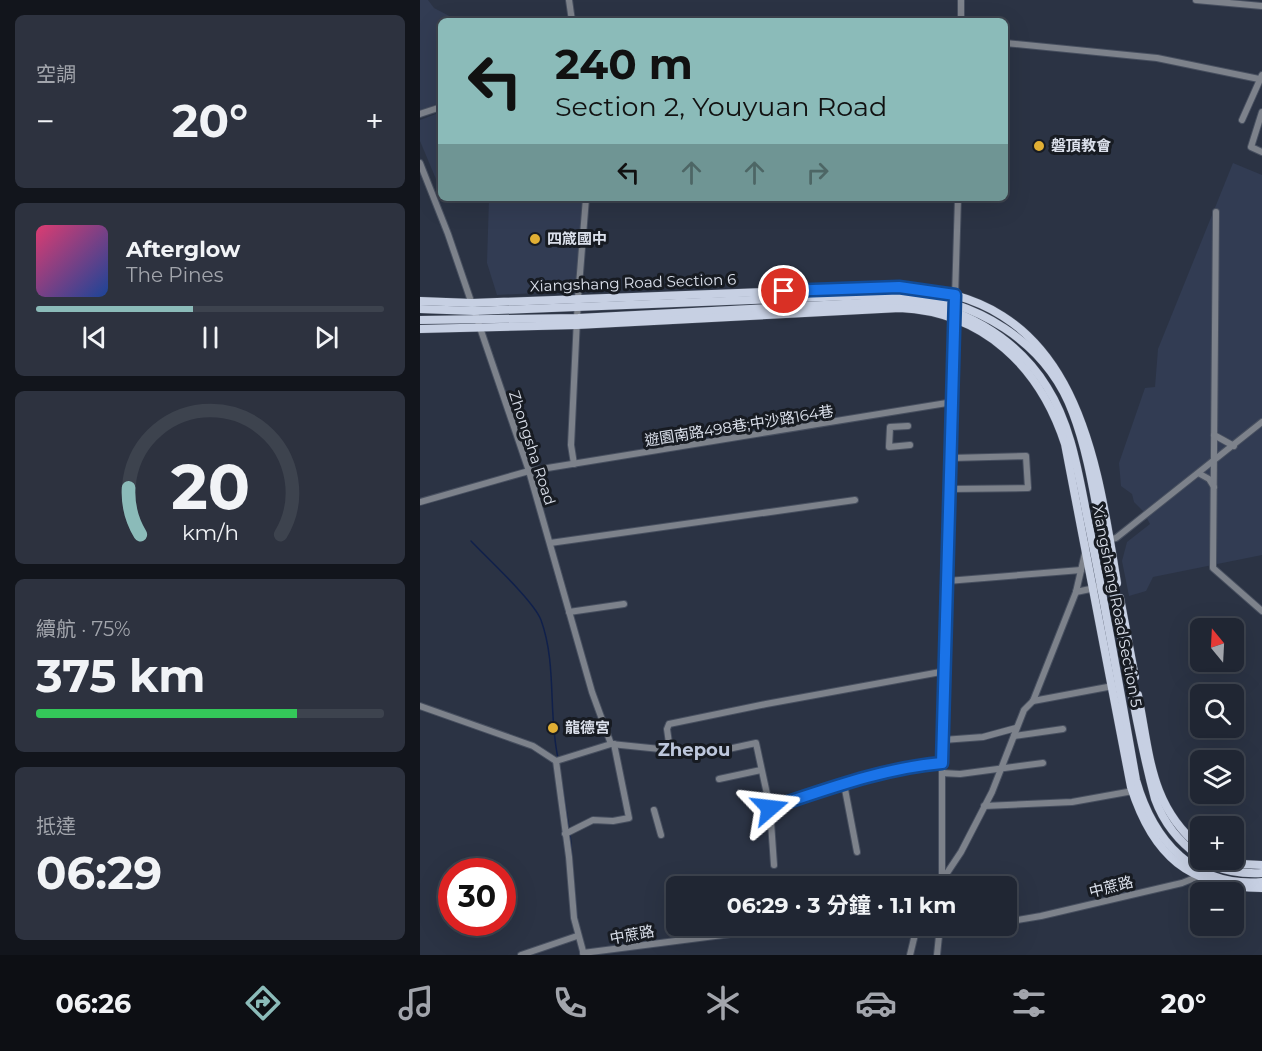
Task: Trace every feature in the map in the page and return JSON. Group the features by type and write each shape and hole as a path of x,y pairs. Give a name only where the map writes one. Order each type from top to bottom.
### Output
{"main road":[{"name":"Xiangshang Road Section 6","path":"420,309 578,302 900,294 955,307"},
{"name":"Xiangshang Road Section 6","path":"420,301 473,307"},
{"name":"Xiangshang Road Section 6","path":"420,328 477,324 577,322 900,301 955,307"},
{"name":"Xiangshang Road Section 5","path":"955,307 990,318 1019,339 1036,354 1057,382 1073,411 1106,541 1155,799 1166,824 1190,848"},
{"name":"Xiangshang Road Section 5","path":"955,307 1006,342 1029,363 1047,385 1066,427 1142,803 1154,827 1167,845 1200,874 1218,884 1262,888"},
{"name":"Xiangshang Road Section 6","path":"420,320 477,324"},
{"name":"Xiangshang Road Section 5","path":"1114,584 1160,799 1183,833 1190,839"},
{"name":"Xiangshang Road Section 5","path":"1097,587 1133,791 1154,840 1184,870 1238,881 1262,882"},
{"path":"1244,864 1262,865"},
{"name":"Xiangshang Road Section 5","path":"1234,870 1262,873"}],"street":[{"path":"569,0 572,18"},
{"path":"961,18 962,0"},
{"path":"1196,0 1262,6"},
{"path":"1008,43 1157,58 1261,77 1242,120"},
{"path":"420,114 438,108"},
{"path":"1262,112 1251,147 1262,152"},
{"name":"Zhongsha Road","path":"420,163 473,307 529,471 569,612 612,744 629,818 613,821 593,820 566,834"},
{"path":"432,194 438,193"},
{"path":"574,464 572,445 577,322 586,201"},
{"path":"942,876 942,763 958,201"},
{"path":"1216,212 1213,568 1262,611"},
{"name":"遊園南路498巷;中沙路164巷","path":"420,502 529,471 953,402"},
{"path":"946,876 961,852 1003,767 1024,710 1033,701 1076,592 1089,544 1106,541 1200,474 1262,422"},
{"path":"908,426 890,427 889,447 910,445"},
{"path":"1213,435 1234,446"},
{"path":"950,489 1028,488 1026,456 951,458"},
{"path":"1200,474 1209,479 1215,488"},
{"path":"550,543 855,500"},
{"path":"947,581 1081,570"},
{"path":"1076,592 1114,584"},
{"path":"569,612 624,604"},
{"path":"420,706 532,746 556,761 612,744 670,750 667,729 669,724 946,671"},
{"path":"1033,701 1113,686"},
{"path":"943,740 983,737 1016,728"},
{"path":"1014,736 1063,729"},
{"path":"719,751 756,743 770,808 774,865"},
{"path":"556,761 577,936 583,954"},
{"path":"770,808 844,784 918,765 942,763"},
{"path":"942,773 960,774 1043,763"},
{"path":"719,779 761,770"},
{"path":"844,784 857,852"},
{"path":"984,806 1072,802 1133,791"},
{"path":"654,810 661,835"},
{"path":"1182,884 1184,870"},
{"name":"中蔗路","path":"1017,919 1182,884 1204,870"},
{"path":"520,955 577,936"},
{"name":"中蔗路","path":"583,954 704,936"},
{"path":"910,955 915,936"},
{"path":"937,955 939,936"}],"shaded area":[{"path":"420,0 428,0 434,8 453,18 438,18 438,103 420,111"},
{"path":"438,113 438,184 420,141 420,120"},
{"path":"1233,163 1262,175 1262,555 1153,577 1146,591 1129,596 1122,561 1127,542 1150,524 1143,511 1134,502 1132,494 1121,486 1119,463 1145,388 1155,387 1158,349"},
{"name":"四箴國中","path":"489,201 587,201 577,291 497,295 487,263"}],"waterway":[{"path":"471,541 520,591 541,620 549,654 553,724 558,758"},
{"path":"562,783 569,829"},
{"path":"570,833 577,918"}],"place":[{"name":"磐頂教會","path":"1039,146"},
{"name":"四箴國中","path":"535,239"},
{"name":"龍德宮","path":"553,728"}],"district":[{"name":"Zhepou","path":"694,750"}],"route":[{"path":"770,808 844,784 918,765 942,763 946,691 946,591 955,295 920,288 899,287 784,291"}]}
